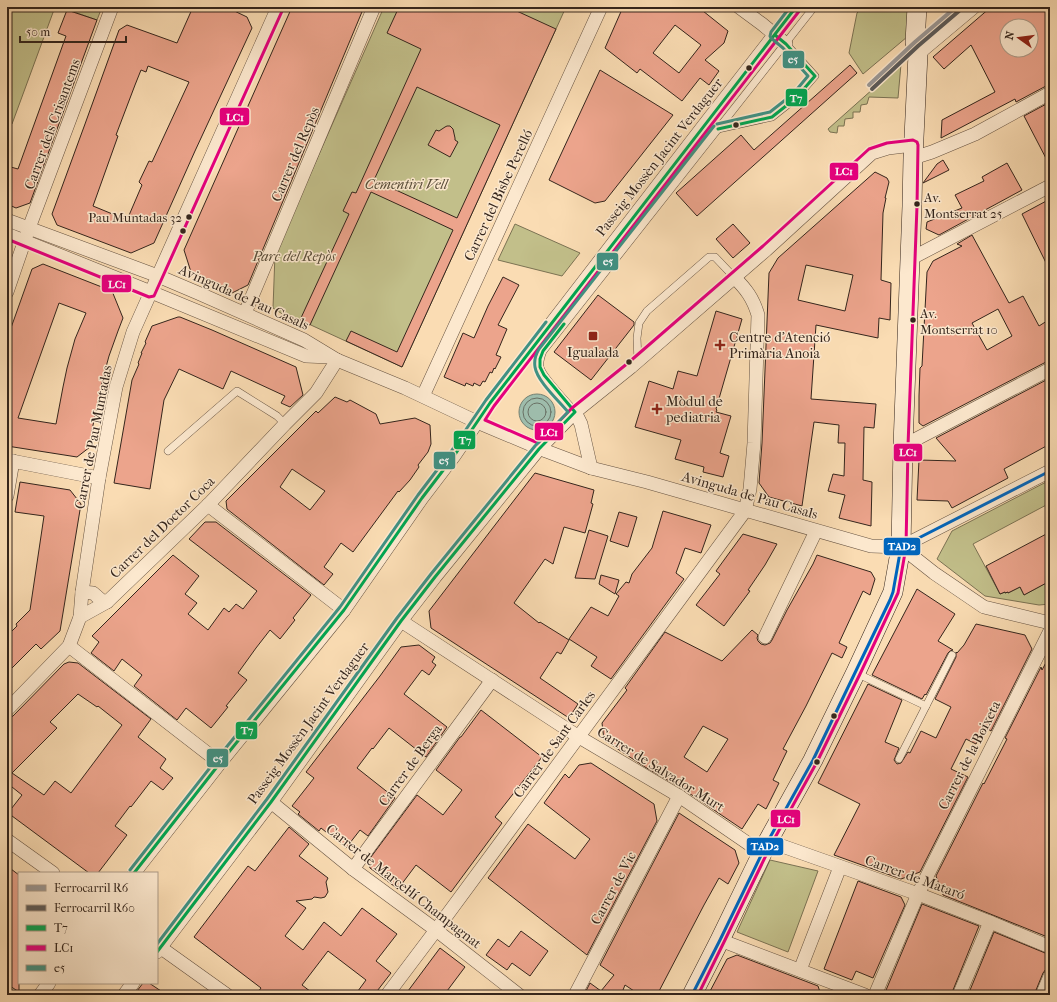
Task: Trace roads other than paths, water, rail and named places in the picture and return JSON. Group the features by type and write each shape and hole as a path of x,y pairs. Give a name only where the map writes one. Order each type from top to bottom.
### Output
{"street":[{"name":"Carrer dels Crisantems","path":"7,292 29,228 112,7"},
{"name":"Carrer del Repòs","path":"245,313 374,7"},
{"name":"Carrer del Bisbe Perelló","path":"423,396 601,7"},
{"path":"739,7 786,44"},
{"name":"Passeig Mossèn Jacint Verdaguer","path":"135,872 220,763 344,610 490,403 713,124 796,7"},
{"path":"692,995 765,847 813,760 893,592 901,548 913,152 918,54 915,42 917,7"},
{"path":"918,54 974,7"},
{"name":"Carrer de Pau Muntadas","path":"80,617 82,592 98,478 116,387 133,332 276,8"},
{"name":"Passeig Mossèn Jacint Verdaguer","path":"158,948 271,802 401,621 435,577 539,449 575,412 638,361 766,250 872,153 888,148 913,152 932,152 975,134 1050,93"},
{"path":"910,259 1050,186"},
{"name":"Avinguda de Pau Casals","path":"7,220 158,276 245,313 304,340 334,359 405,388 539,449 591,468 647,482 816,531 871,546 901,548"},
{"name":"Avinguda de Pau Casals","path":"7,234 306,356 334,359"},
{"path":"734,277 752,297 758,315 754,443 750,489 745,511"},
{"name":"Carrer del Doctor Coca","path":"80,617 107,602 208,505 316,393 334,359"},
{"path":"903,446 1050,369"},
{"path":"575,412 581,424 591,468"},
{"path":"7,496 10,460 98,478"},
{"path":"901,548 1050,471"},
{"path":"208,505 344,610"},
{"name":"Carrer de Sant Carles","path":"387,995 745,511"},
{"path":"765,637 816,531"},
{"path":"901,548 934,573 984,607 1050,623"},
{"path":"82,592 93,593 101,600 107,602"},
{"path":"7,710 69,646 80,617"},
{"name":"Carrer de Salvador Murt","path":"401,621 579,737 765,847"},
{"name":"Carrer de la Boixeta","path":"875,995 918,894 1050,631"},
{"path":"69,646 220,763"},
{"name":"Carrer de Berga","path":"353,869 492,680"},
{"name":"Carrer de Vic","path":"575,995 679,796"},
{"name":"Carrer de Marcel·lí Champagnat","path":"271,802 353,869 436,930 519,995"},
{"path":"7,840 52,872"},
{"name":"Carrer de Mataró","path":"765,847 840,867 918,894 1050,947"},
{"path":"800,970 840,867"},
{"path":"959,995 990,922"},
{"path":"720,940 800,970 835,990 865,995"},
{"path":"158,948 227,995"},
{"path":"1042,995 1050,976"},
{"path":"40,995 48,984"},
{"path":"124,995 132,984"}],"lane":[{"name":"Passeig Mossèn Jacint Verdaguer","path":"575,412 544,375 540,367 540,359 543,352 713,124 786,44 814,7"},
{"path":"713,124 772,117 796,98 814,76 786,44"},
{"path":"638,361 637,338 639,323 646,311 709,257 715,257 734,277"},
{"path":"168,451 237,391 277,416 285,424"},
{"path":"899,759 952,655"},
{"path":"856,672 926,706"}],"water":[{"path":"541,394 550,399 554,405 554,419 550,425 541,430 533,430 524,425 520,419 519,408 524,399 530,395"}],"rail line":[{"name":"R6","path":"869,85 915,42 956,7"},
{"name":"R60","path":"872,89 918,46 959,11"}],"place":[{"name":"Av. Montserrat 25","path":"917,204"},
{"name":"Pau Muntadas 32","path":"189,217"},
{"name":"Av. Montserrat 10","path":"913,320"},
{"name":"Igualada","path":"593,336"},
{"name":"Centre d'Atenció Primària Anoia","path":"720,345"},
{"name":"Mòdul de pediatria","path":"657,409"}],"park label":[{"name":"Cementiri Vell","path":"406,184"},
{"name":"Parc del Repòs","path":"294,256"}]}
